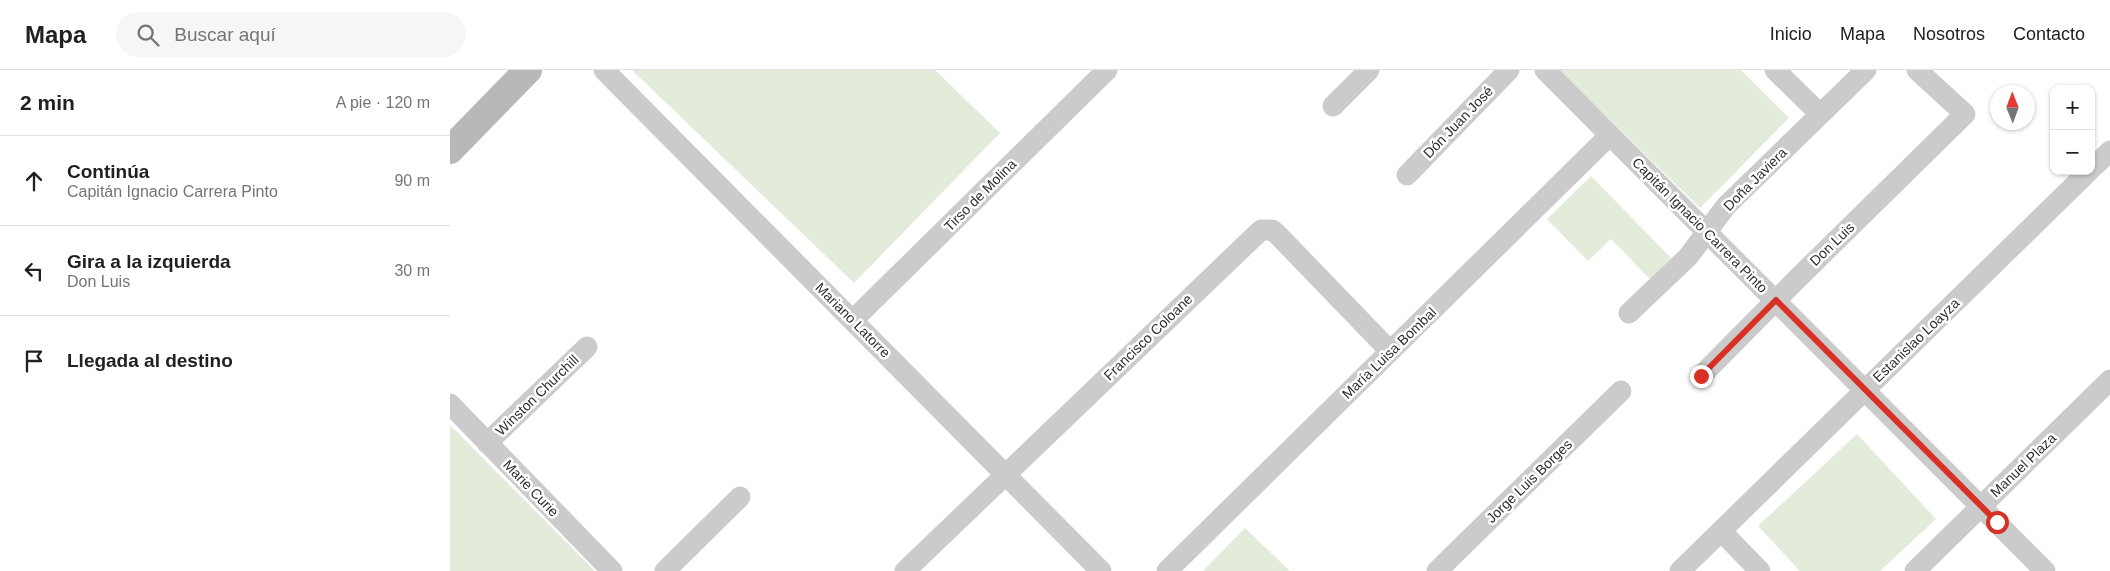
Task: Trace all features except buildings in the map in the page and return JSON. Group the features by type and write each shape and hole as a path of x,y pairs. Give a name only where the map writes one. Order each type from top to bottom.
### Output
{"main road":[{"path":"450,150 528,70"}],"street":[{"name":"Mariano Latorre","path":"604,70 1102,571"},
{"name":"Tirso de Molina","path":"853,320 1107,70"},
{"path":"1333,106 1369,70"},
{"name":"Dón Juan José","path":"1406,175 1509,70"},
{"name":"Capitán Ignacio Carrera Pinto","path":"1545,70 2045,571"},
{"path":"1775,70 1820,114"},
{"name":"Doña Javiera","path":"1629,313 1688,257 1726,206 1866,70"},
{"name":"Don Luis","path":"1701,376 1965,114 1917,70"},
{"name":"María Luisa Bombal","path":"1167,571 1610,135"},
{"name":"Estanislao Loayza","path":"2095,165 2110,151"},
{"name":"Estanislao Loayza","path":"1680,571 2085,175"},
{"name":"Francisco Coloane","path":"906,571 1261,230 1272,230 1277,234 1390,352"},
{"name":"Winston Churchill","path":"488,443 587,347"},
{"name":"Manuel Plaza","path":"1915,571 2110,380"},
{"name":"Jorge Luis Borges","path":"1437,571 1621,391"},
{"name":"Marie Curie","path":"450,404 612,571"},
{"path":"665,571 740,497"},
{"path":"1721,531 1760,571"}],"green space":[{"path":"632,70 935,70 1000,133 854,283"},
{"path":"1559,70 1741,70 1789,118 1700,208"},
{"path":"1591,176 1671,258 1650,279 1611,239 1588,261 1547,219"},
{"path":"450,425 595,571 450,571"},
{"path":"1857,434 1936,519 1880,571 1800,571 1758,526"},
{"path":"1245,528 1290,571 1203,571"}],"route":[{"path":"1701,376 1776,300 1997,522"}]}
